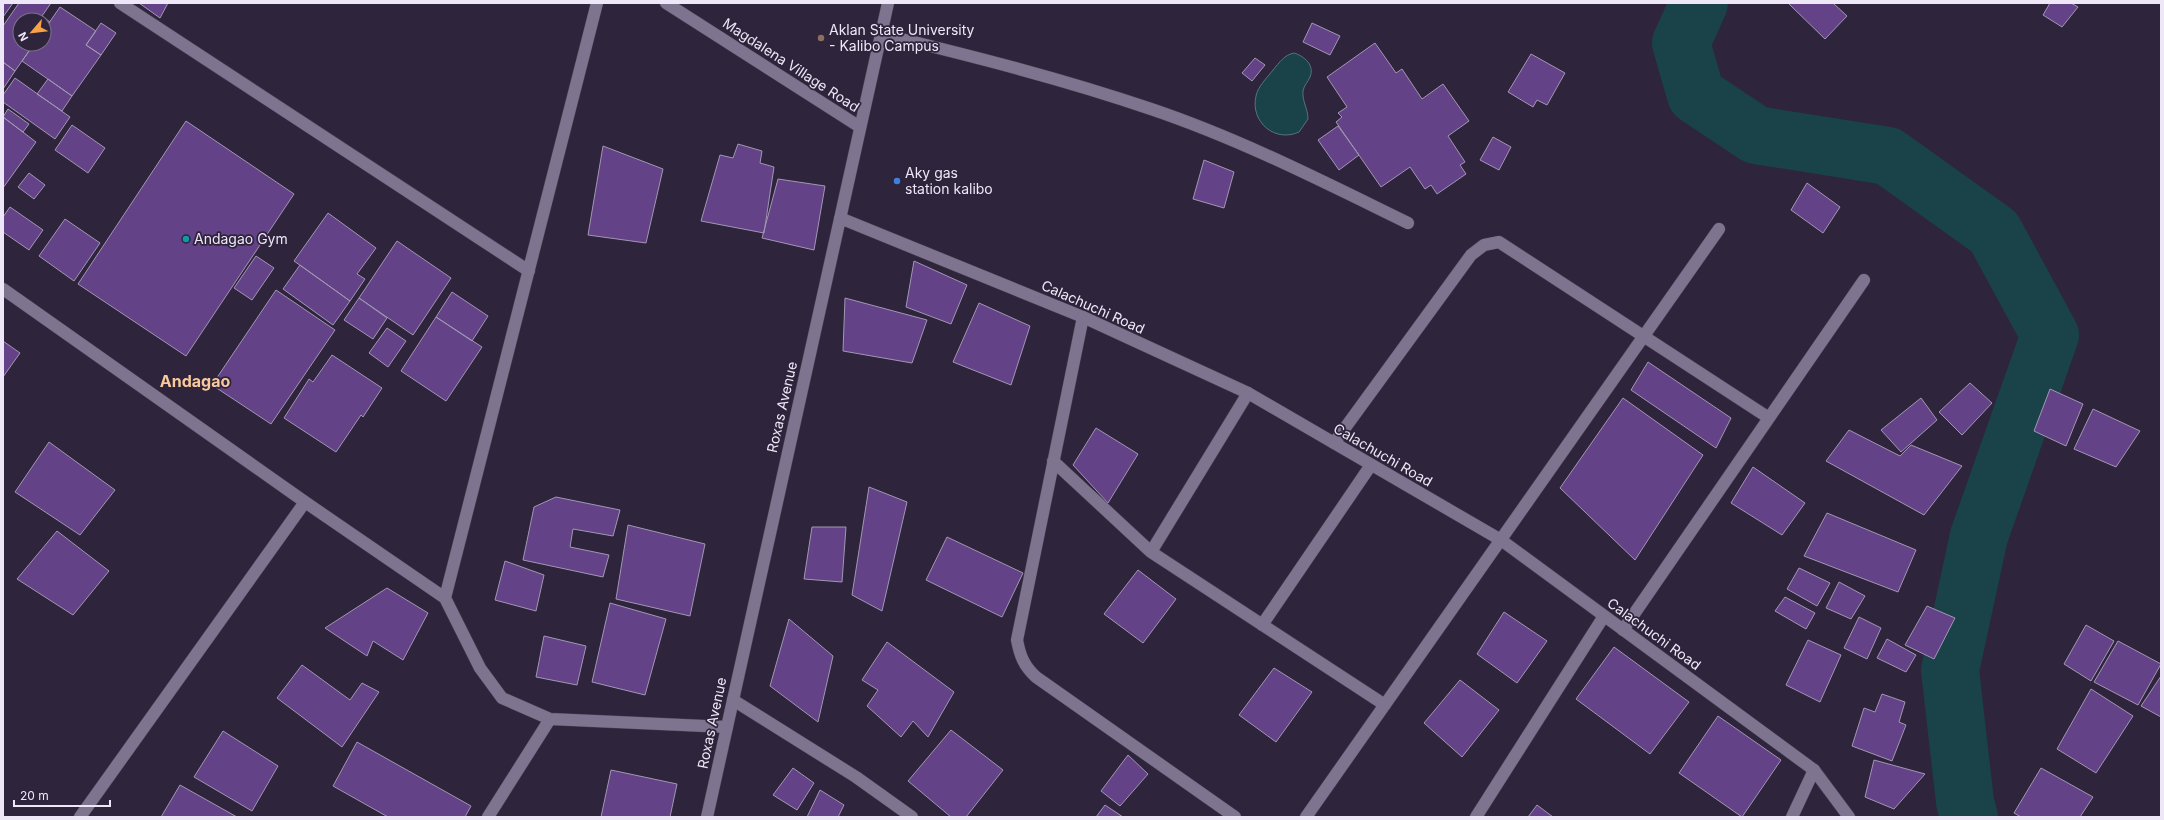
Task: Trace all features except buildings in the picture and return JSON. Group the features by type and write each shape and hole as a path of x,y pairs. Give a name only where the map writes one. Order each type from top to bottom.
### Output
{"street":[{"path":"120,3 529,271"},
{"path":"445,598 597,3"},
{"name":"Magdalena Village Road","path":"666,3 860,127"},
{"name":"Roxas Avenue","path":"707,817 888,3"},
{"path":"881,34 999,63 1152,109 1274,157 1408,223"},
{"name":"Calachuchi Road","path":"840,218 1082,317 1248,393 1501,540 1814,770 1849,817"},
{"path":"1306,817 1719,229"},
{"path":"1334,443 1472,255 1484,245 1499,242 1769,418"},
{"path":"1623,630 1864,280"},
{"path":"3,289 305,502 445,598 480,668 502,698 550,719 727,727"},
{"path":"1082,317 1017,640 1019,655 1026,667 1036,678 1229,815"},
{"path":"1151,552 1248,393"},
{"path":"1053,461 1151,552 1385,705"},
{"path":"1262,625 1371,465"},
{"path":"80,817 305,502"},
{"path":"1476,817 1604,616"},
{"path":"733,700 856,777 912,817"},
{"path":"488,817 550,719"},
{"path":"1792,817 1814,770"}],"shaded area":[{"path":"1294,53 1305,59 1310,65 1311,69 1310,77 1303,91 1303,98 1308,119 1299,132 1290,135 1281,135 1266,128 1261,122 1255,105 1256,96 1261,85 1280,62 1287,55"}],"waterway":[{"path":"1699,3 1681,43 1696,95 1756,135 1888,156 1994,232 2050,335 1979,536 1950,670 1965,802 1969,817"}],"place":[{"name":"Aklan State University - Kalibo Campus","path":"821,38"},
{"name":"Aky gas station kalibo","path":"897,181"},
{"name":"Andagao Gym","path":"186,239"}],"district":[{"name":"Andagao","path":"195,381"}]}
